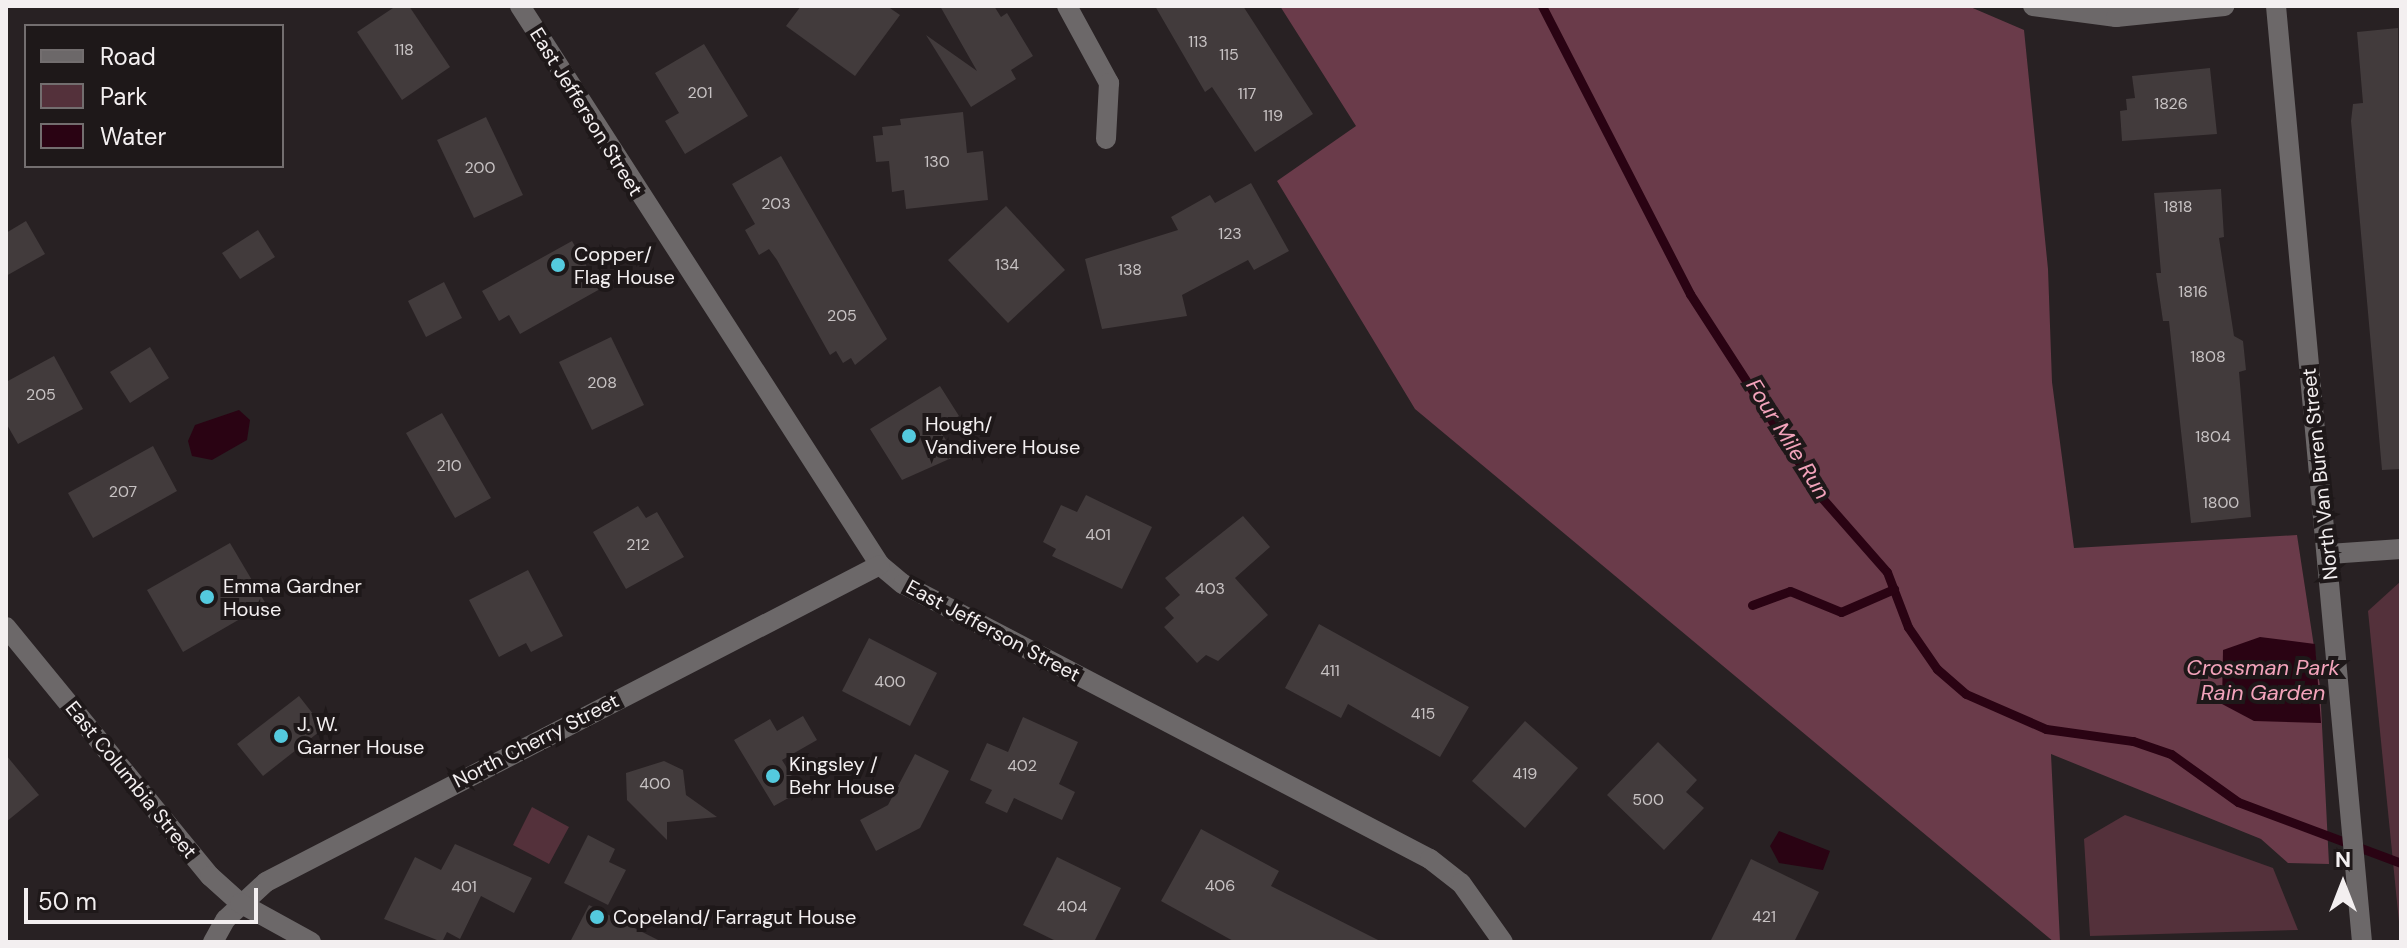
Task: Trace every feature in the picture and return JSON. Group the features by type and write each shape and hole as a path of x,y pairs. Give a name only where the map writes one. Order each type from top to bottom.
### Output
{"street":[{"name":"East Jefferson Street","path":"520,6 880,565 903,584 1430,859 1461,883 1503,942"},
{"path":"1067,6 1109,83 1106,139"},
{"path":"2033,6 2116,17 2224,6"},
{"name":"North Van Buren Street","path":"2276,6 2329,554 2362,942"},
{"path":"2329,554 2401,549"},
{"name":"North Cherry Street","path":"213,942 240,903 302,864 880,565"},
{"name":"East Columbia Street","path":"6,627 204,869 240,903 311,942"}],"green space":[{"path":"2401,581 2401,942 2368,611"},
{"path":"532,807 569,827 549,864 513,845"},
{"path":"2125,815 2273,868 2298,930 2090,936 2084,839"}],"shaded area":[{"path":"1280,6 1968,6 2024,30 2048,269 2052,382 2074,548 2297,535 2320,686 2329,864 2288,863 2261,839 2051,754 2060,942 2054,942 1415,409 1277,181 1356,126"}],"water":[{"path":"239,410 250,420 247,440 212,460 192,456 188,441 195,425"},
{"name":"Crossman Park Rain Garden","path":"2260,637 2315,644 2321,723 2254,721 2222,704 2223,650"},
{"path":"1779,831 1830,851 1823,870 1779,863 1770,846"}],"building":[{"path":"396,6 409,6 450,67 402,100 357,32"},
{"path":"801,6 887,6 900,15 855,76 786,26"},
{"path":"940,6 994,6 1001,17 1007,13 1033,56 1011,70 1016,79 971,107 926,35 977,71"},
{"path":"1155,6 1243,6 1313,114 1255,152 1212,87 1205,92"},
{"path":"2398,28 2401,469 2382,470 2351,121 2353,104 2363,103 2357,32"},
{"path":"704,44 748,116 685,154 665,121 679,113 655,73"},
{"path":"2210,68 2217,134 2122,141 2120,111 2127,110 2126,99 2135,98 2132,76"},
{"path":"963,112 967,153 983,151 988,200 906,209 904,190 892,192 889,161 876,162 873,136 883,135 882,127 901,125 900,119"},
{"path":"486,117 523,195 474,218 437,140"},
{"path":"781,156 887,339 855,365 851,358 843,363 836,351 830,355 777,260 769,249 759,255 745,230 755,224 732,184"},
{"path":"1251,183 1289,251 1254,270 1248,260 1182,295 1187,316 1102,329 1085,259 1178,230 1171,217 1210,195 1215,203"},
{"path":"2221,189 2224,237 2219,238 2234,336 2243,341 2246,370 2239,372 2251,517 2191,523 2169,321 2163,321 2156,273 2161,273 2154,193"},
{"path":"1006,206 1065,270 1008,323 948,260"},
{"path":"26,221 45,254 6,276 6,233"},
{"path":"258,230 275,257 240,279 222,253"},
{"name":"Copper/ Flag House","path":"572,241 600,289 520,334 509,315 499,321 482,291"},
{"path":"444,282 462,318 426,337 408,301"},
{"path":"611,337 644,405 592,430 559,362"},
{"path":"150,347 169,378 130,403 110,372"},
{"path":"54,356 83,409 18,444 6,423 6,382"},
{"name":"Hough/ Vandivere House","path":"940,386 959,416 939,429 956,456 902,480 870,429"},
{"path":"442,413 491,498 455,518 406,433"},
{"path":"153,446 177,491 93,538 68,493"},
{"path":"1086,495 1152,527 1122,589 1052,556 1056,549 1043,542 1061,505 1077,512"},
{"path":"638,506 646,518 657,512 684,557 626,589 593,532"},
{"path":"1243,516 1270,547 1235,578 1268,615 1218,661 1206,655 1197,663 1164,627 1174,618 1165,608 1180,595 1165,578"},
{"name":"Emma Gardner House","path":"230,543 266,604 183,652 147,590"},
{"path":"528,570 563,636 531,652 526,643 499,657 469,600"},
{"path":"1319,624 1469,707 1440,757 1348,704 1341,718 1285,688"},
{"path":"869,638 937,673 910,726 842,691"},
{"name":"J. W. Garner House","path":"299,696 324,728 263,776 237,744"},
{"name":"Kingsley / Behr House","path":"803,716 817,740 782,760 801,791 774,806 734,740 770,719 777,731"},
{"path":"1023,717 1078,742 1059,784 1075,792 1062,820 1014,798 1007,813 985,803 992,790 970,780 987,743 1008,752"},
{"path":"1525,721 1578,768 1525,828 1472,781"},
{"path":"1658,742 1697,780 1686,792 1704,808 1664,850 1607,795"},
{"path":"915,754 949,771 920,828 876,851 860,820 888,805"},
{"path":"6,755 39,795 6,822"},
{"path":"664,761 683,770 686,795 717,817 667,822 667,840 627,800 626,773"},
{"path":"1201,829 1279,871 1271,886 1382,942 1235,942 1161,901"},
{"path":"588,835 615,849 609,862 626,870 608,905 564,883"},
{"path":"455,844 532,878 514,913 481,896 460,939 447,932 442,942 384,919 415,857 441,870"},
{"path":"1057,857 1121,888 1094,942 1058,942 1023,925"},
{"path":"1751,859 1819,892 1794,942 1710,942"},
{"name":"Copeland/ Farragut House","path":"589,905 662,942 570,942"}],"waterway":[{"name":"Four Mile Run","path":"1542,6 1690,294 1822,498 1887,572 1908,627 1937,669 1966,694 2046,729 2133,741 2171,754 2238,802 2401,863"},
{"path":"1752,605 1790,591 1841,612 1894,589"}],"place":[{"name":"Copper/ Flag House","path":"558,265"},
{"name":"Hough/ Vandivere House","path":"909,436"},
{"name":"Emma Gardner House","path":"207,597"},
{"name":"J. W. Garner House","path":"281,736"},
{"name":"Kingsley / Behr House","path":"773,776"},
{"name":"Copeland/ Farragut House","path":"597,917"}]}
